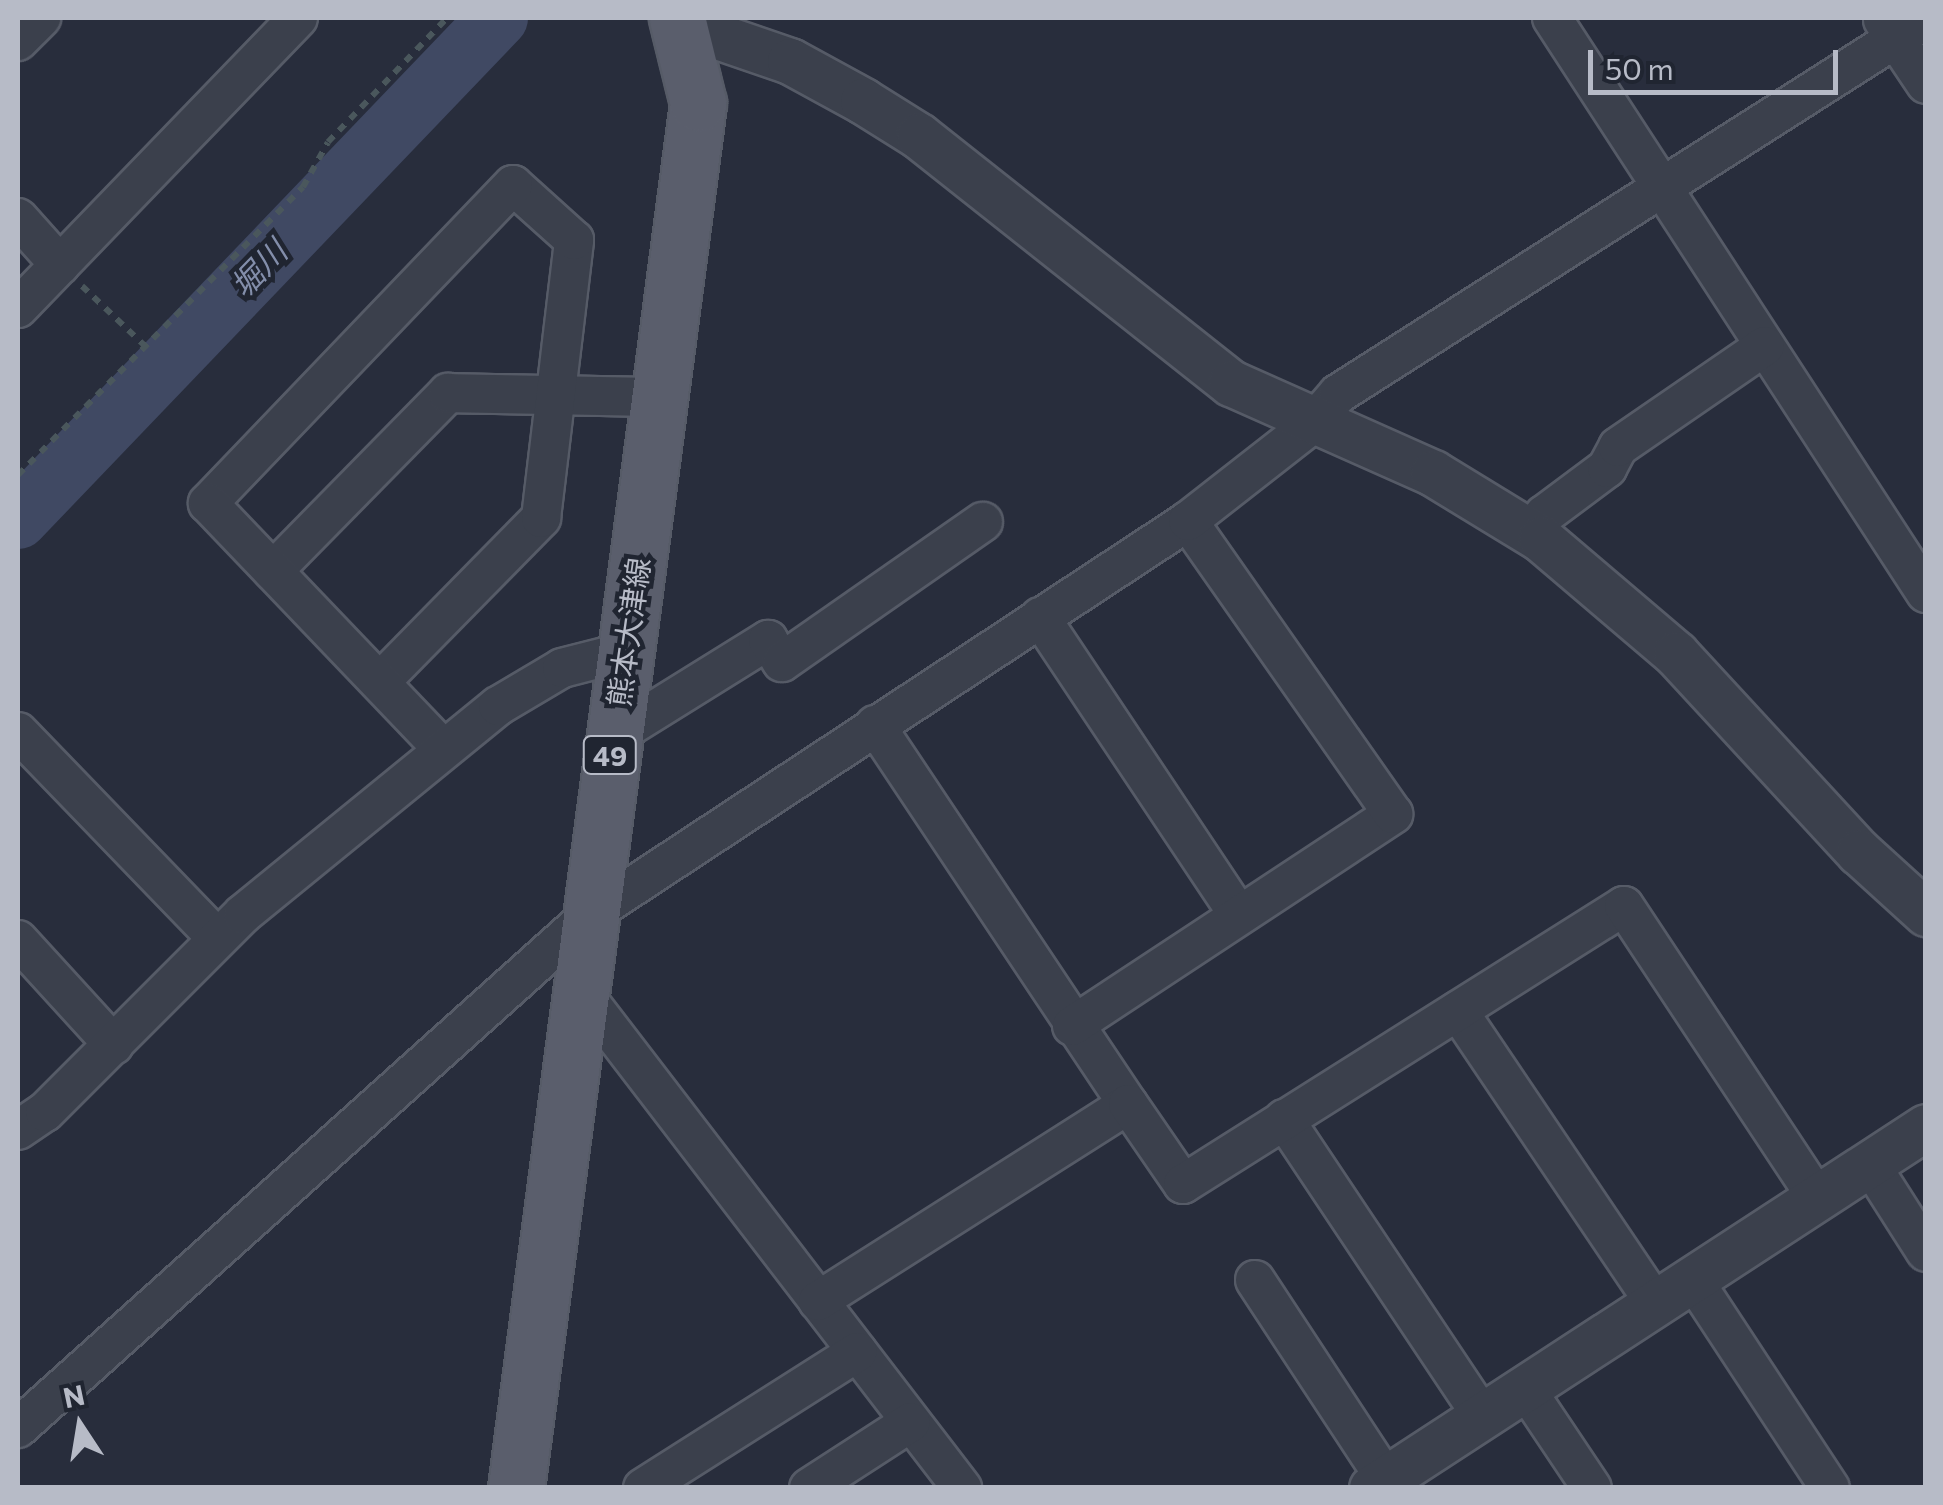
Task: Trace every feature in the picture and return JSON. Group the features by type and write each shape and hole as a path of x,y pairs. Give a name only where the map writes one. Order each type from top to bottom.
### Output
{"main road":[{"name":"熊本大津線","path":"516,1488 577,986 591,914 698,103 679,21"}],"street":[{"path":"18,41 41,18"},
{"path":"18,308 298,18"},
{"path":"1552,18 1926,593"},
{"path":"679,21 790,61 905,128 1188,354 1312,424 1433,473 1531,534 1676,654 1860,852 1926,913"},
{"path":"18,1428 591,914 1188,521 1312,424 1338,394 1901,25 1926,84"},
{"path":"380,682 541,518 574,240 512,185 208,502 443,749"},
{"path":"18,218 60,265"},
{"path":"1531,534 1544,515 1606,468 1618,447 1765,346"},
{"path":"273,571 448,393 556,392 660,397"},
{"path":"1072,1026 1394,814 1188,521"},
{"path":"612,737 768,640 782,662 983,522"},
{"path":"1040,618 1238,914"},
{"path":"18,1130 114,1045 217,938 443,749 562,668 625,652"},
{"path":"875,726 1072,1026 1183,1184 1624,906 1818,1200"},
{"path":"18,732 217,938"},
{"path":"18,940 114,1045"},
{"path":"577,986 962,1488"},
{"path":"1458,1012 1654,1304"},
{"path":"818,1301 1128,1104"},
{"path":"1284,1119 1482,1416"},
{"path":"1255,1280 1378,1483 1926,1127"},
{"path":"1870,1164 1926,1252"},
{"path":"1692,1278 1830,1488"},
{"path":"642,1488 857,1352"},
{"path":"1525,1388 1592,1488"},
{"path":"809,1488 912,1422"}],"path":[{"path":"18,476 303,186 328,142 448,18"},
{"path":"60,265 146,347"}],"waterway":[{"name":"堀川","path":"18,519 498,18"}]}
